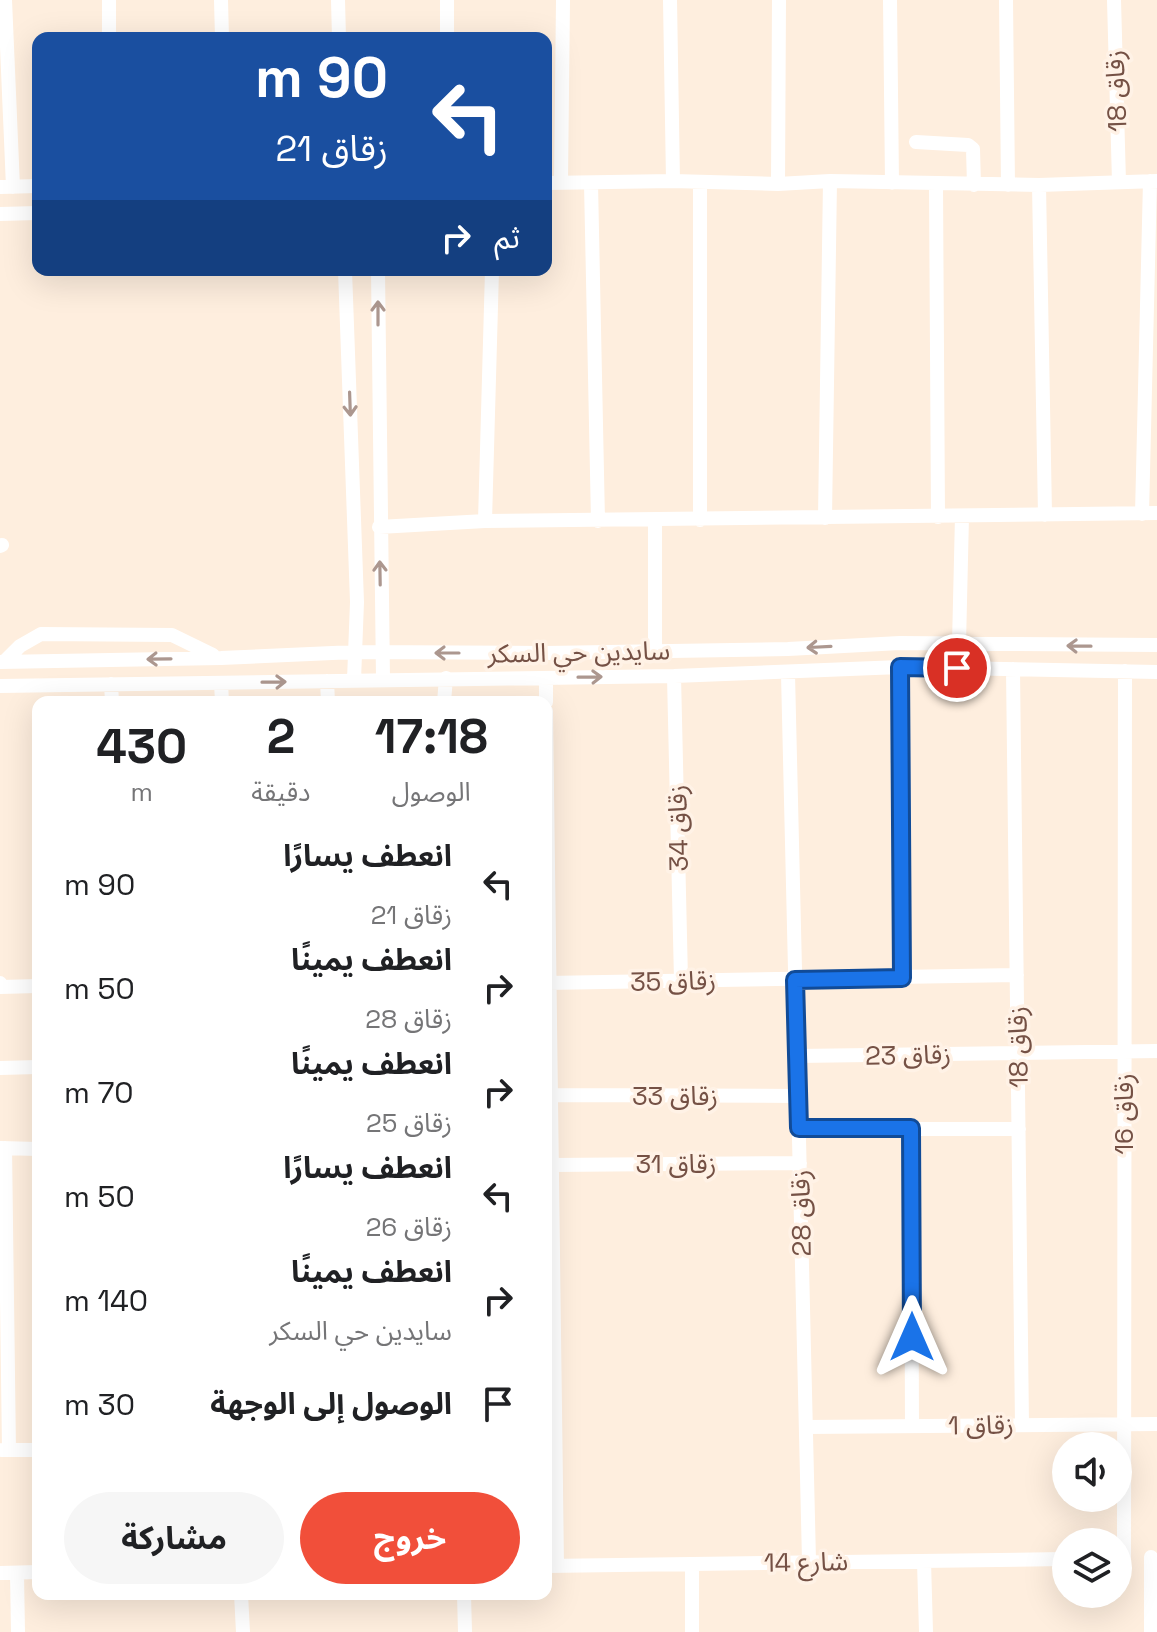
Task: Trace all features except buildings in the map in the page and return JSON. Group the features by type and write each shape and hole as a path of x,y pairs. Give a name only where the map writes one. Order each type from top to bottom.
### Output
{"street":[{"path":"5,0 7,187 32,186"},
{"path":"109,0 109,32"},
{"path":"221,0 222,32"},
{"path":"338,0 339,32"},
{"path":"447,0 447,32"},
{"path":"379,527 485,521 1150,514 1154,181 1039,185 830,181 778,184 673,181 554,183 563,0"},
{"path":"670,0 673,181"},
{"path":"778,184 779,0"},
{"path":"890,0 892,183"},
{"path":"1006,0 1008,185"},
{"name":"زقاق 18","path":"1114,0 1119,182"},
{"path":"916,142 968,145 973,149 974,185"},
{"path":"825,518 830,181"},
{"path":"591,183 598,521"},
{"path":"700,183 700,520"},
{"path":"936,185 938,517"},
{"path":"1039,185 1045,515"},
{"path":"0,214 32,213"},
{"path":"345,276 357,602 354,680"},
{"path":"378,276 383,679"},
{"path":"485,521 492,276"},
{"path":"959,644 962,516"},
{"path":"655,521 655,651"},
{"path":"2,662 20,646 41,634 172,635 221,658"},
{"name":"سايدين حي السكر","path":"2,662 355,652 788,649 900,643 1157,645"},
{"path":"900,667 902,978"},
{"name":"سايدين حي السكر","path":"0,686 788,674 900,667 1157,672"},
{"name":"زقاق 18","path":"1013,669 1022,1425"},
{"name":"زقاق 16","path":"1122,1528 1125,671"},
{"name":"زقاق 28","path":"788,674 809,1561"},
{"name":"زقاق 34","path":"674,676 681,980"},
{"path":"444,696 446,678"},
{"path":"546,678 546,696"},
{"path":"327,681 328,696"},
{"path":"221,683 222,696"},
{"path":"111,684 112,696"},
{"name":"زقاق 35","path":"552,983 1017,975"},
{"path":"0,983 0,987 32,986"},
{"name":"زقاق 23","path":"797,1056 1157,1051"},
{"path":"0,1068 32,1067"},
{"name":"زقاق 33","path":"552,1095 798,1096"},
{"path":"799,1128 1019,1129"},
{"path":"911,1128 912,1426"},
{"path":"32,1149 3,1148 4,1450 32,1450"},
{"name":"زقاق 31","path":"552,1165 800,1163"},
{"name":"زقاق 1","path":"806,1427 1157,1424"},
{"path":"1132,1558 1154,1557 1151,1632"},
{"name":"شارع 14","path":"552,1566 1052,1559"},
{"path":"924,1561 926,1632"},
{"path":"692,1564 692,1632"},
{"path":"0,1573 32,1572"},
{"path":"17,1573 18,1632"},
{"path":"241,1600 243,1632"},
{"path":"464,1600 465,1632"}],"route":[{"path":"912,1337 911,1128 799,1128 795,980 902,978 900,667 957,668"}]}
